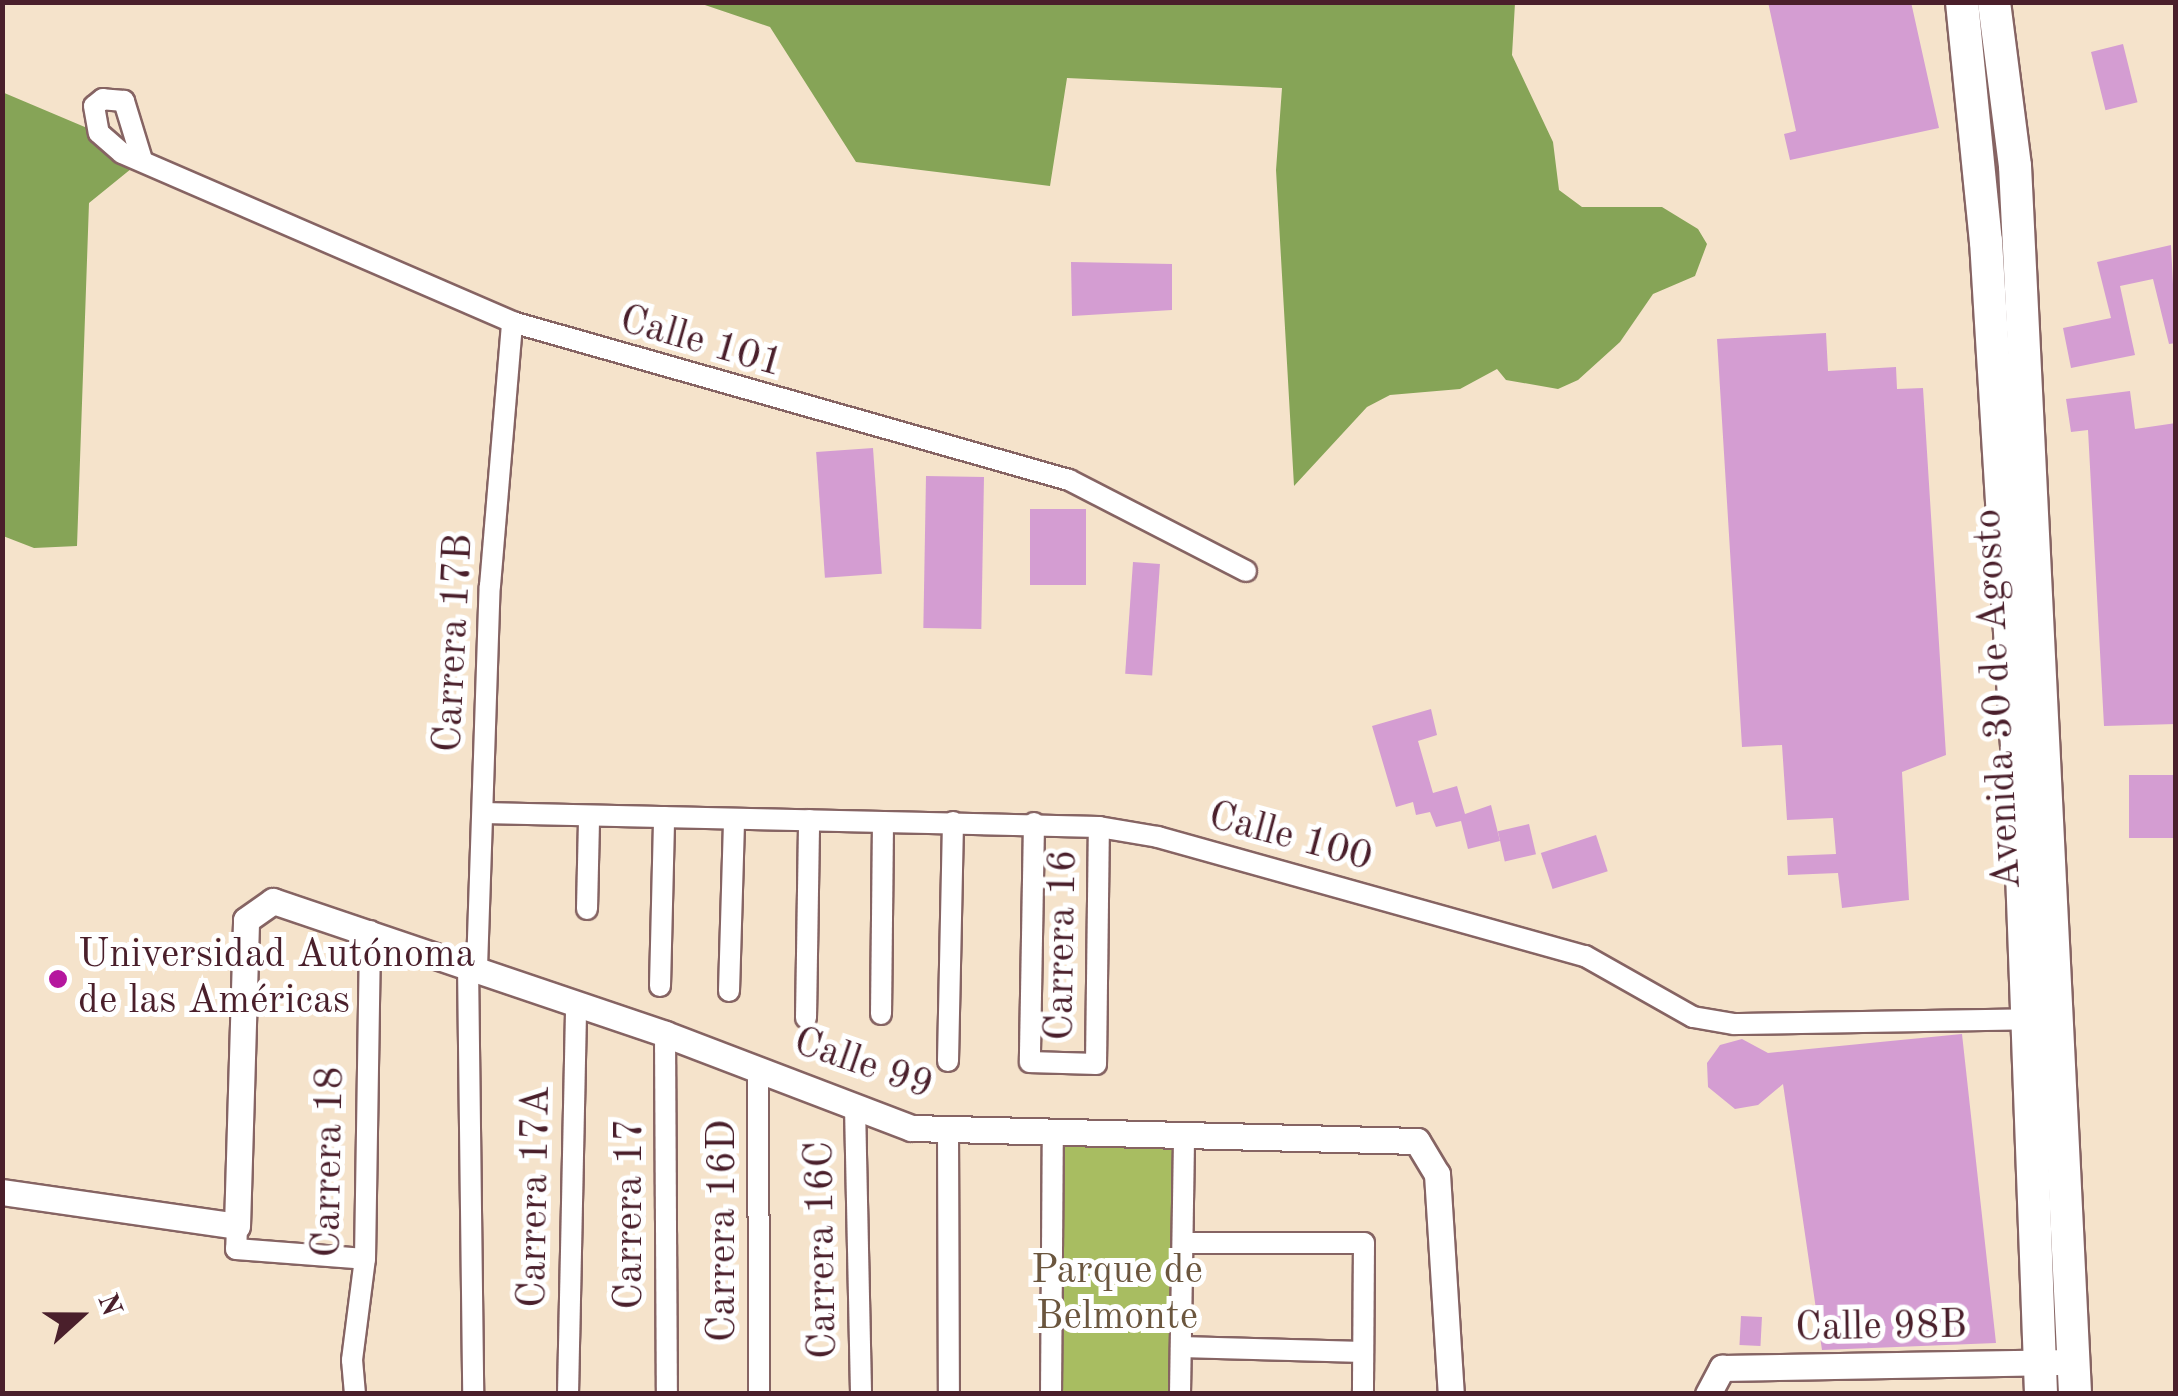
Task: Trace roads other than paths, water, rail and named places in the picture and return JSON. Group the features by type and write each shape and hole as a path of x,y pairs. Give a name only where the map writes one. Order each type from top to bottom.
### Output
{"main road":[{"name":"Avenida 30 de Agosto","path":"1962,2 1990,299 2041,1019 2074,1378"},
{"name":"Avenida 30 de Agosto","path":"1994,2 2015,166 2041,1019 2040,1378"}],"street":[{"name":"Calle 101","path":"142,160 512,322 1069,480 1246,572"},
{"name":"Carrera 17B","path":"473,1394 472,966 484,813 490,586 512,322"},
{"name":"Calle 100","path":"484,813 589,818 1034,823 1099,828 1158,837 1585,956 1693,1017 1734,1024 2041,1019"},
{"path":"660,986 664,817"},
{"path":"587,909 589,818"},
{"path":"730,990 734,819"},
{"path":"806,1018 809,820"},
{"path":"880,1014 884,822"},
{"path":"948,1061 953,822"},
{"name":"Carrera 16","path":"1034,823 1030,1062 1096,1064 1099,828"},
{"name":"Calle 99","path":"236,1238 246,920 273,901 666,1034 911,1128 1184,1136 1404,1137 1422,1145 1437,1174 1449,1385"},
{"name":"Carrera 18","path":"355,1394 352,1360 365,1259 370,931"},
{"name":"Carrera 17A","path":"568,1394 576,1003"},
{"name":"Carrera 17","path":"666,1034 667,1394"},
{"name":"Carrera 16D","path":"758,1069 759,1394"},
{"name":"Carrera 16C","path":"856,1106 861,1394"},
{"path":"948,1131 949,1394"},
{"path":"1051,1394 1052,1132"},
{"path":"1180,1394 1184,1136"},
{"path":"2,1192 365,1259"},
{"path":"1183,1243 1364,1243 1363,1394"},
{"path":"1181,1348 1363,1352"},
{"name":"Calle 98B","path":"1708,1394 1722,1368 2074,1378"}],"place":[{"name":"Universidad Autónoma de las Américas","path":"58,979"}],"park label":[{"name":"Parque de Belmonte","path":"1117,1295"}]}
